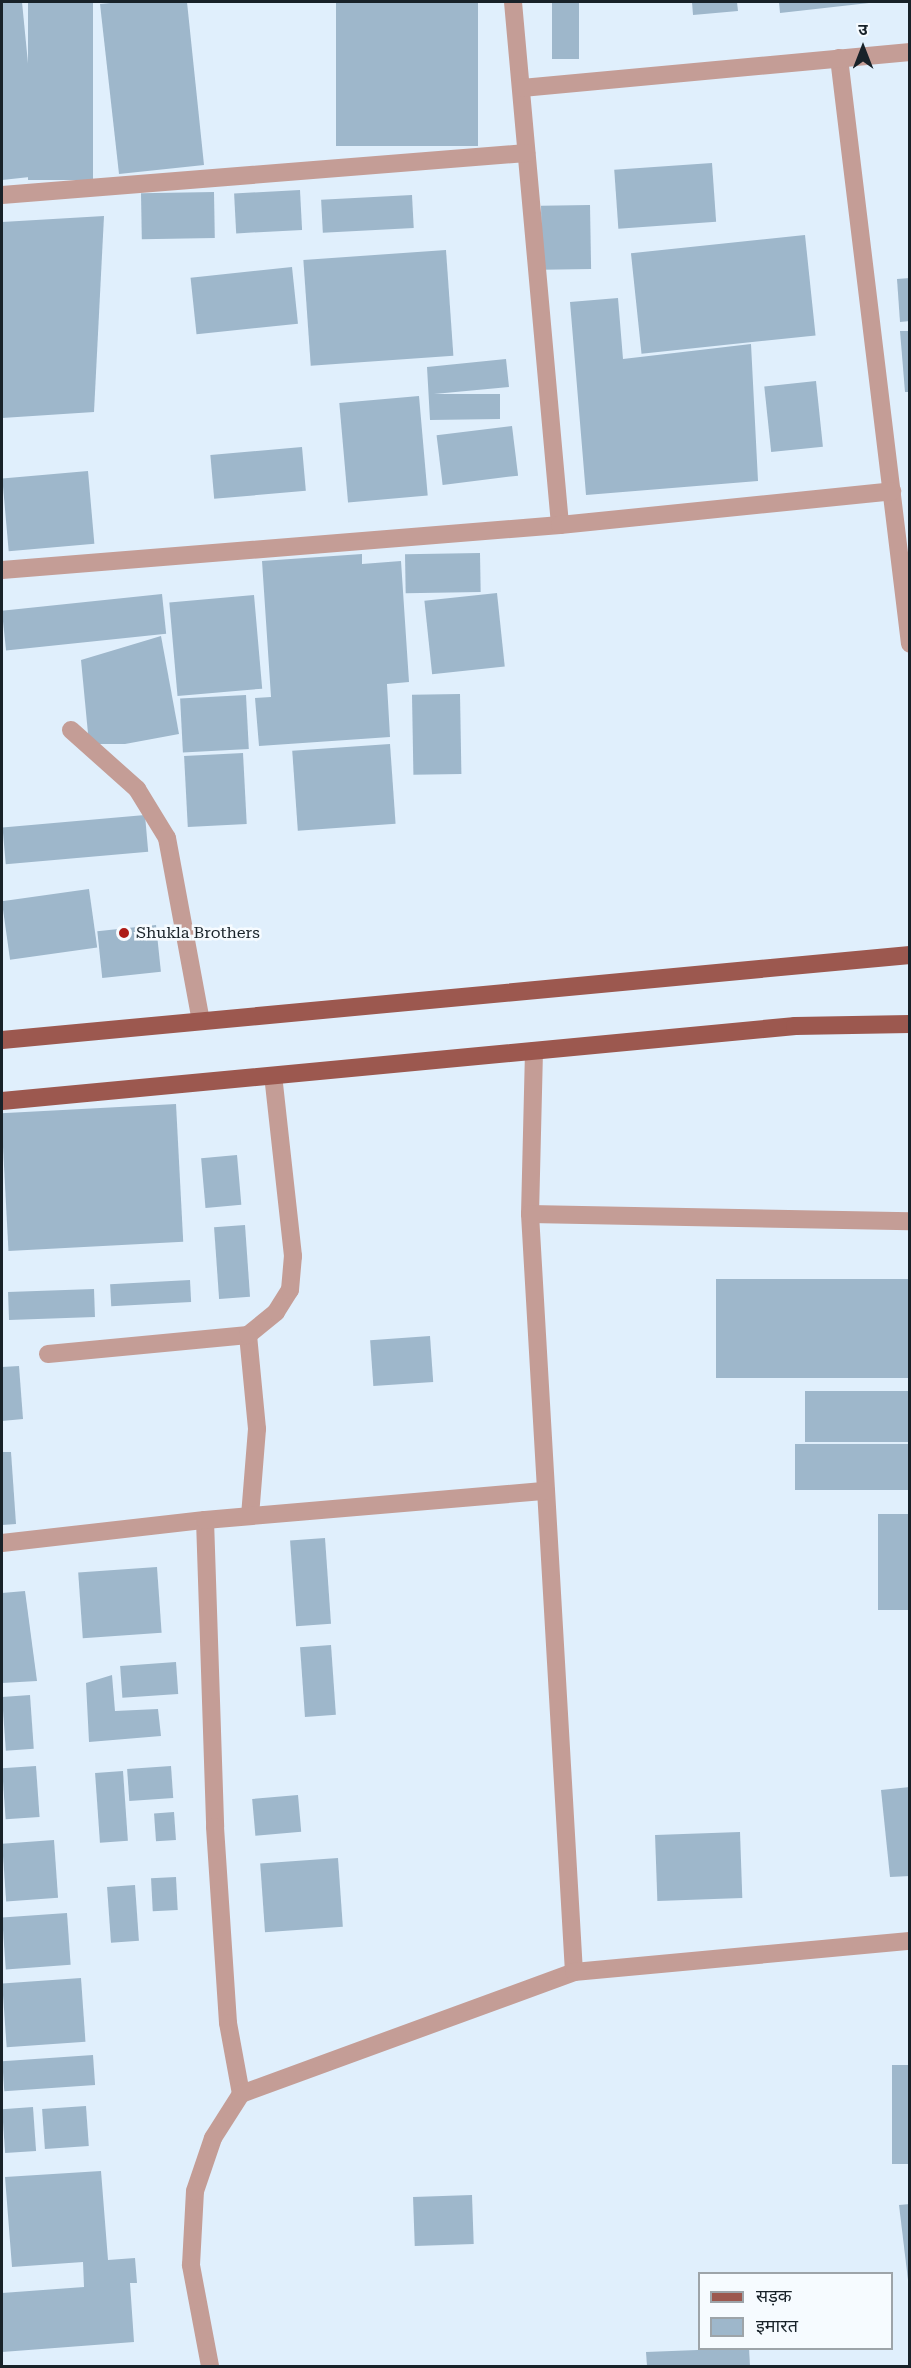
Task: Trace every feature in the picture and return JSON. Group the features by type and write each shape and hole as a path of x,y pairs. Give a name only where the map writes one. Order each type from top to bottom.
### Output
{"main road":[{"path":"2,1040 909,955"},
{"path":"2,1101 795,1026 909,1024"}],"street":[{"path":"513,2 560,525"},
{"path":"522,88 909,52"},
{"path":"839,58 909,644"},
{"path":"2,195 526,153"},
{"path":"2,570 560,525 892,491"},
{"path":"70,730 137,789 167,838 201,1021"},
{"path":"534,1051 530,1214 574,1972"},
{"path":"48,1354 248,1335 276,1312 290,1290 293,1256 273,1076"},
{"path":"530,1214 909,1221"},
{"path":"248,1335 257,1429 250,1516"},
{"path":"2,1543 205,1520 546,1491"},
{"path":"205,1520 215,1827 228,2023 241,2094"},
{"path":"210,2367 191,2265 195,2191 213,2138 241,2094 574,1972 909,1941"}],"building":[{"path":"2,2 22,2 39,176 2,180"},
{"path":"28,2 93,2 93,180 28,180"},
{"path":"187,2 204,165 119,174 100,4"},
{"path":"336,2 478,2 478,146 336,146"},
{"path":"552,2 579,2 579,59 552,59"},
{"path":"692,2 737,2 738,11 693,15"},
{"path":"779,2 869,2 869,3 780,13"},
{"path":"712,163 716,222 618,229 614,170"},
{"path":"300,190 302,230 236,233 234,193"},
{"path":"214,192 215,238 142,239 141,193"},
{"path":"412,195 414,228 323,233 321,200"},
{"path":"590,205 591,269 542,270 541,206"},
{"path":"104,216 94,412 2,418 2,222"},
{"path":"805,235 816,335 642,354 631,253"},
{"path":"446,250 453,356 311,366 303,260"},
{"path":"292,267 298,324 197,334 191,278"},
{"path":"910,278 910,321 900,322 897,279"},
{"path":"618,298 623,359 751,344 758,481 586,495 570,302"},
{"path":"900,331 910,331 910,392 905,392"},
{"path":"506,359 509,387 434,394 500,394 500,419 430,420 427,367"},
{"path":"816,381 823,447 771,452 764,386"},
{"path":"419,396 428,496 348,503 339,403"},
{"path":"512,426 518,476 443,485 437,435"},
{"path":"302,447 306,491 214,499 210,455"},
{"path":"88,471 94,544 9,551 2,478"},
{"path":"480,553 481,592 406,593 405,554"},
{"path":"362,554 362,564 401,561 409,682 387,684 390,737 259,746 255,698 271,697 262,561"},
{"path":"497,593 505,667 432,674 424,601"},
{"path":"162,594 166,634 6,651 2,611"},
{"path":"254,595 262,689 178,696 169,602"},
{"path":"161,636 179,734 125,744 89,744 81,660"},
{"path":"460,694 461,774 413,775 412,695"},
{"path":"246,695 249,749 183,752 180,698"},
{"path":"390,744 396,824 298,831 292,751"},
{"path":"243,753 247,824 188,827 184,756"},
{"path":"145,815 148,852 6,864 3,827"},
{"path":"89,889 97,947 10,960 2,901"},
{"path":"156,925 161,972 102,978 97,931"},
{"path":"176,1104 183,1242 8,1251 2,1113"},
{"path":"237,1155 241,1205 205,1208 201,1158"},
{"path":"245,1225 250,1297 219,1299 214,1227"},
{"path":"716,1279 910,1279 910,1378 716,1378"},
{"path":"190,1280 191,1302 111,1306 110,1284"},
{"path":"94,1289 95,1317 9,1320 8,1292"},
{"path":"430,1336 433,1382 373,1386 370,1340"},
{"path":"19,1366 23,1419 2,1421 2,1367"},
{"path":"805,1391 910,1391 910,1442 805,1442"},
{"path":"795,1444 910,1444 910,1490 795,1490"},
{"path":"2,1452 11,1452 16,1524 2,1525"},
{"path":"878,1514 910,1514 910,1610 878,1610"},
{"path":"325,1538 331,1624 296,1626 290,1540"},
{"path":"157,1567 162,1633 83,1638 78,1573"},
{"path":"25,1591 37,1681 2,1683 2,1593"},
{"path":"331,1645 336,1715 305,1717 300,1647"},
{"path":"176,1662 178,1694 122,1698 120,1666"},
{"path":"112,1675 115,1711 158,1709 161,1736 89,1742 86,1683"},
{"path":"30,1695 34,1749 6,1751 2,1697"},
{"path":"36,1766 40,1817 6,1819 2,1768"},
{"path":"171,1766 173,1798 129,1801 127,1769"},
{"path":"123,1771 128,1841 100,1843 95,1773"},
{"path":"910,1787 910,1876 890,1877 881,1790"},
{"path":"298,1795 301,1832 255,1836 252,1799"},
{"path":"174,1812 176,1840 156,1841 154,1813"},
{"path":"740,1832 742,1898 657,1901 655,1835"},
{"path":"54,1840 58,1898 6,1901 2,1844"},
{"path":"338,1858 343,1927 265,1932 260,1863"},
{"path":"176,1877 178,1910 153,1911 151,1878"},
{"path":"135,1885 139,1941 111,1943 107,1887"},
{"path":"67,1913 71,1965 6,1969 2,1918"},
{"path":"81,1978 85,2042 7,2047 2,1984"},
{"path":"93,2055 95,2085 4,2091 2,2061"},
{"path":"892,2065 910,2065 910,2164 892,2164"},
{"path":"86,2106 89,2146 45,2149 42,2109"},
{"path":"33,2107 36,2151 5,2153 2,2109"},
{"path":"101,2171 108,2260 135,2258 137,2283 130,2283 134,2342 2,2352 2,2293 84,2287 83,2262 12,2267 5,2177"},
{"path":"472,2195 474,2244 415,2246 413,2197"},
{"path":"910,2204 910,2280 908,2280 899,2205"},
{"path":"749,2350 750,2366 647,2366 646,2352"}],"place":[{"name":"Shukla Brothers","path":"124,933"}]}
